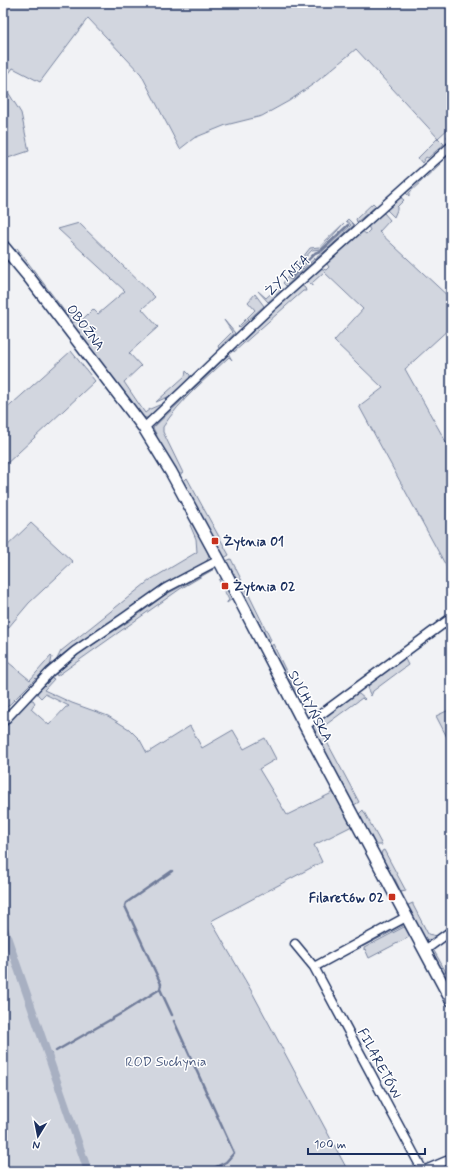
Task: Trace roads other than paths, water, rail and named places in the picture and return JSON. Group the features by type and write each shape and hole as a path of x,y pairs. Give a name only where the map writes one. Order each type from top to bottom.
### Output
{"street":[{"name":"ŻYTNIA","path":"144,428 270,308 451,146"},
{"name":"OBOŹNA","path":"3,246 28,276 144,428"},
{"name":"SUCHYŃSKA","path":"144,428 177,482 219,560 305,726 451,1000"},
{"path":"3,722 50,672 66,658 166,588 219,560"},
{"path":"305,726 451,618"},
{"path":"314,967 406,917"},
{"path":"425,950 451,931"},
{"name":"FILARETÓW","path":"295,944 314,967 423,1171"},
{"path":"423,1171 451,1158"}],"waterway":[{"path":"448,137 451,134"},
{"path":"291,278 315,253 322,250 348,225"},
{"path":"56,1051 160,989 161,984 125,906 126,903 172,871"},
{"path":"3,925 88,1171"},
{"path":"160,989 172,1015"},
{"path":"174,1021 234,1153 226,1162 208,1171"}],"place":[{"name":"Żytnia 01","path":"215,541"},
{"name":"Żytnia 02","path":"225,586"},
{"name":"Filaretów 02","path":"392,897"}],"park label":[{"name":"ROD Suchynia","path":"166,1061"}]}
